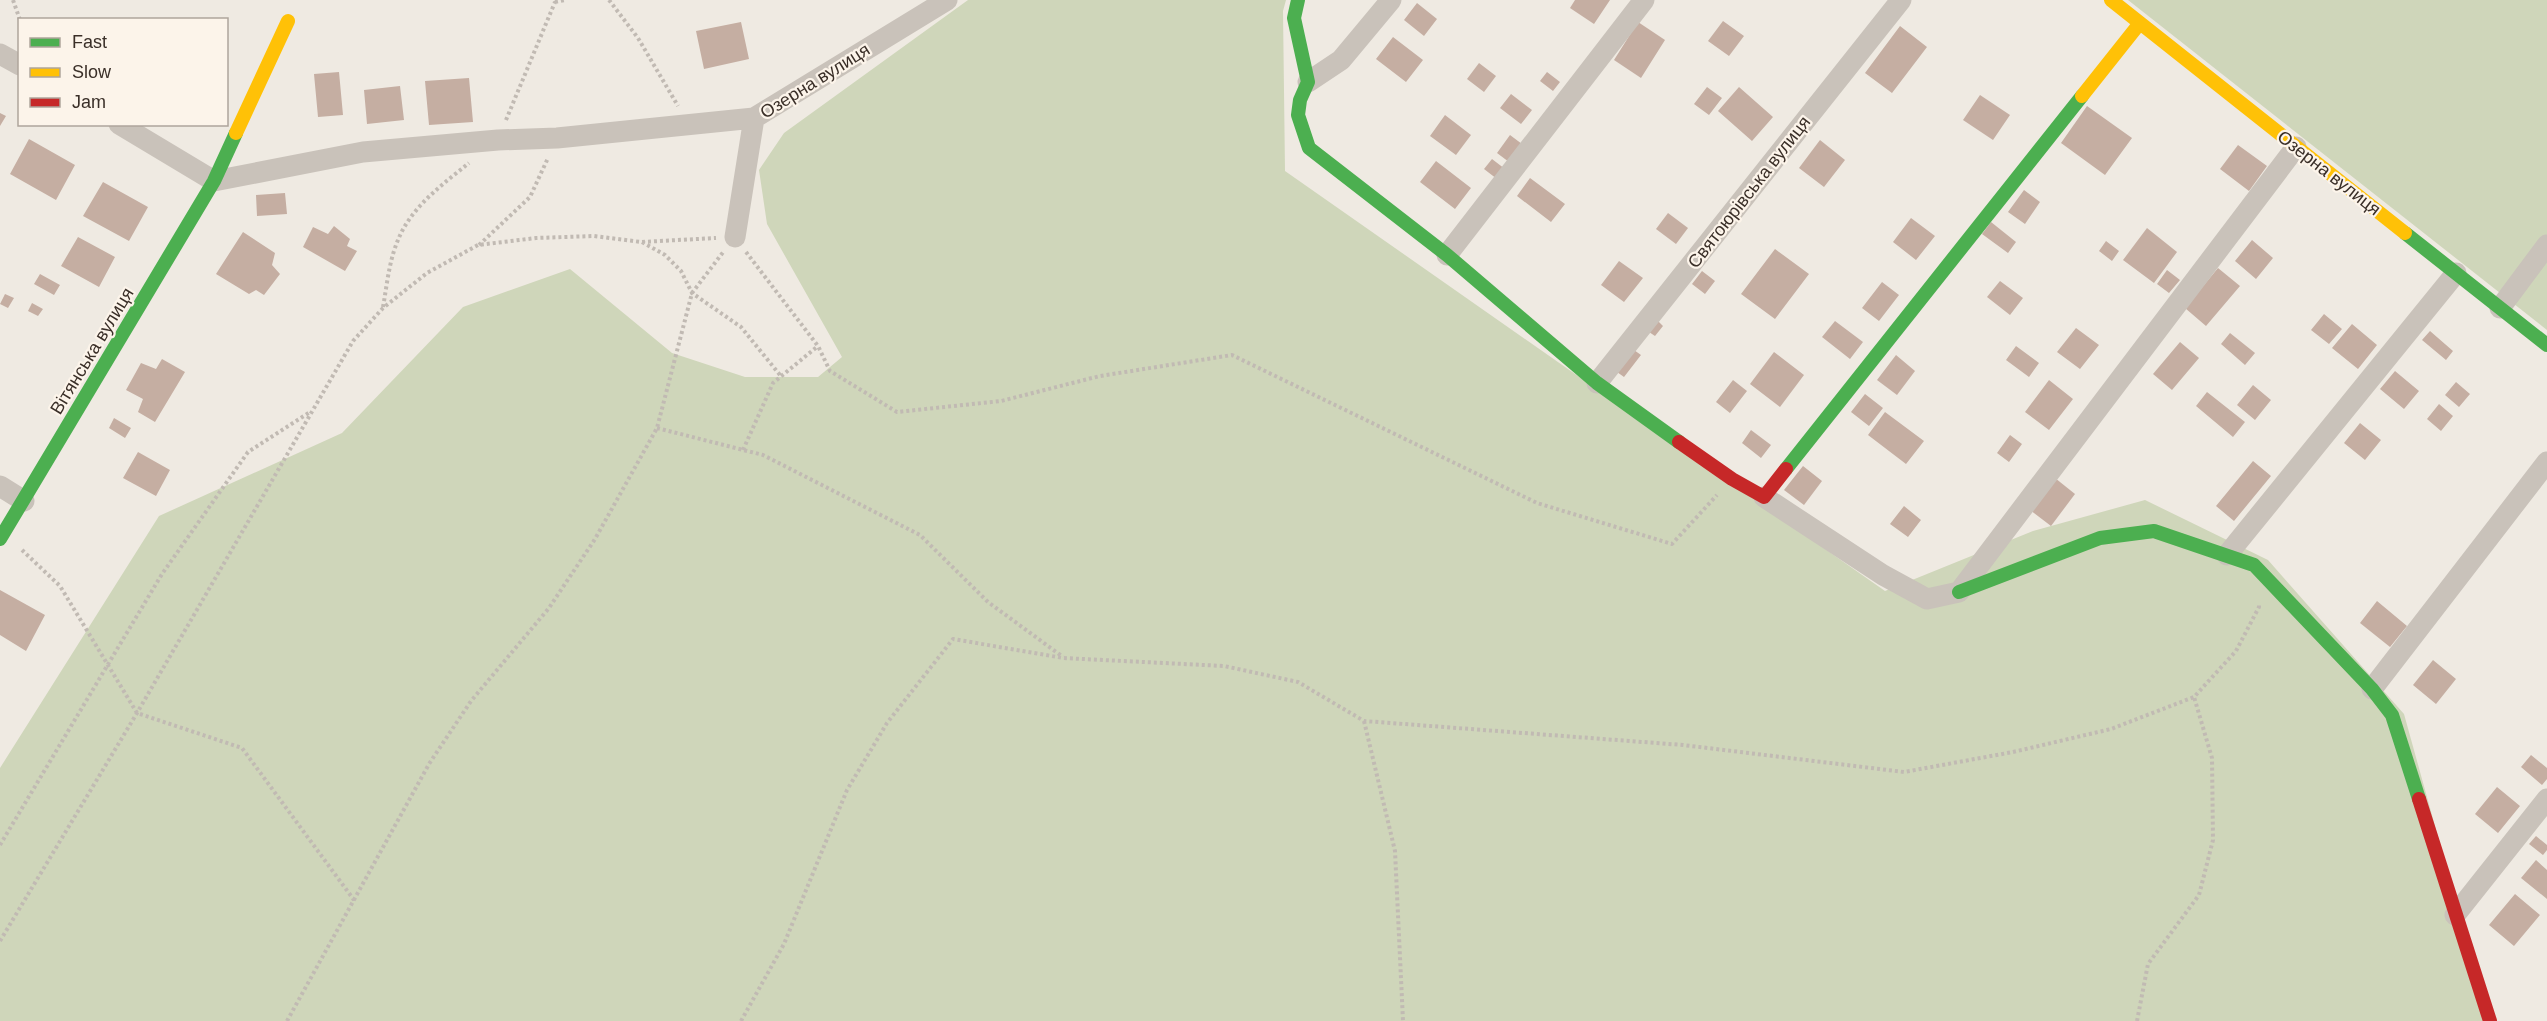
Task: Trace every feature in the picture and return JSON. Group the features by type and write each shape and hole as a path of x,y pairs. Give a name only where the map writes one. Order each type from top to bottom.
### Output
{"street":[{"name":"Озерна вулиця","path":"735,237 754,118 946,0"},
{"path":"1298,0 1294,18 1308,82"},
{"path":"1391,0 1341,60 1308,82 1299,96 1297,123 1309,148 1447,255 1597,383 1732,479 1764,497 1883,575 1927,599 1959,592 2100,538 2154,531 2254,565 2372,688 2391,715 2490,1021"},
{"path":"1447,255 1644,0"},
{"name":"Святоюрівська вулиця","path":"1597,383 1901,0"},
{"name":"Озерна вулиця","path":"2111,0 2547,345"},
{"name":"Вітянська вулиця","path":"2,536 214,181 288,21"},
{"path":"1764,497 2140,23"},
{"path":"0,54 18,64"},
{"path":"122,126 214,181 363,152 498,140 557,138 754,118"},
{"path":"1959,592 2296,147"},
{"path":"2500,308 2547,244"},
{"path":"2227,555 2456,273"},
{"path":"2372,688 2547,462"},
{"path":"0,486 24,501"},
{"path":"2455,915 2547,799"}],"path":[{"path":"13,0 19,18"},
{"path":"498,140 555,1 565,0"},
{"path":"609,0 638,38 690,125"},
{"path":"0,941 137,713 353,340 383,308 427,273 478,246 530,197 557,138"},
{"path":"383,308 398,240 412,215 444,183 471,162"},
{"path":"478,246 536,238 594,236 641,242 735,237"},
{"path":"287,1021 429,764 471,701 549,608 595,539 657,428 692,293 735,237"},
{"path":"735,237 818,346 830,371 897,412 1001,401 1100,376 1232,355 1537,503 1672,544 1732,479"},
{"path":"641,242 665,255 681,272 692,293 741,327 780,375"},
{"path":"743,450 773,383 818,346"},
{"path":"0,845 162,574 248,452 311,412"},
{"path":"657,428 762,455 920,535 988,602 1063,658"},
{"path":"2,536 60,586 137,713 242,748 354,900"},
{"path":"741,1021 784,944 847,790 887,723 953,639 1063,658 1224,666 1298,682 1364,721 1683,745 1904,771 2013,752 2111,729 2194,697 2236,651 2259,607 2254,565"},
{"path":"2137,1021 2148,964 2199,895 2213,840 2212,758 2194,697"},
{"path":"1364,721 1395,851 1403,1021"}],"green space":[{"path":"968,0 1286,0 1283,11 1285,171 1885,591 2033,531 2145,500 2268,560 2404,714 2489,1021 0,1021 0,768 159,516 342,433 463,307 570,269 672,353 745,377 818,377 842,357 767,224 759,170 784,133"},
{"path":"2128,0 2547,0 2547,330"}],"building":[{"path":"1575,0 1610,0 1594,24 1570,8"},
{"path":"1417,3 1437,19 1424,36 1404,20"},
{"path":"1723,21 1744,36 1729,56 1708,41"},
{"path":"741,22 749,59 704,69 696,31"},
{"path":"1638,22 1665,40 1641,78 1614,60"},
{"path":"1900,26 1927,47 1892,93 1865,73"},
{"path":"1393,37 1423,60 1406,82 1376,59"},
{"path":"1479,63 1496,76 1484,92 1467,79"},
{"path":"339,72 343,115 318,117 314,74"},
{"path":"1547,72 1560,82 1553,91 1540,81"},
{"path":"469,78 473,122 429,125 425,81"},
{"path":"400,86 404,120 367,124 364,90"},
{"path":"1707,87 1722,98 1709,115 1694,104"},
{"path":"1739,87 1773,117 1752,141 1718,111"},
{"path":"1511,94 1532,110 1521,124 1500,108"},
{"path":"1980,95 2010,115 1993,140 1963,120"},
{"path":"2087,106 2132,138 2105,175 2061,143"},
{"path":"0,113 6,116 0,126"},
{"path":"1445,115 1471,135 1456,155 1430,136"},
{"path":"1510,135 1522,144 1509,162 1497,153"},
{"path":"29,139 75,165 56,200 10,174"},
{"path":"1820,140 1845,160 1824,187 1799,168"},
{"path":"2238,145 2267,166 2249,191 2220,169"},
{"path":"1492,159 1505,169 1497,179 1484,169"},
{"path":"1436,161 1471,188 1455,209 1420,182"},
{"path":"1530,178 1565,204 1551,222 1517,196"},
{"path":"103,182 148,207 129,241 83,216"},
{"path":"2024,190 2040,202 2025,224 2008,212"},
{"path":"285,193 287,214 257,216 256,195"},
{"path":"1668,213 1688,228 1676,244 1656,229"},
{"path":"1911,218 1935,236 1916,260 1893,242"},
{"path":"1991,222 2016,242 2008,253 1982,234"},
{"path":"334,226 350,239 347,246 357,251 345,271 303,247 313,227 328,234"},
{"path":"2147,228 2177,252 2154,283 2123,260"},
{"path":"243,232 275,253 272,265 280,274 264,295 256,290 249,294 216,274"},
{"path":"78,237 115,257 99,287 61,266"},
{"path":"2252,240 2273,258 2256,279 2235,261"},
{"path":"2106,241 2119,251 2112,261 2099,251"},
{"path":"1775,249 1809,274 1775,319 1741,294"},
{"path":"1619,261 1643,278 1624,302 1601,285"},
{"path":"2218,268 2240,286 2206,326 2185,308"},
{"path":"2167,270 2180,280 2169,293 2157,284"},
{"path":"1702,271 1715,281 1705,294 1692,284"},
{"path":"40,274 60,285 54,295 34,284"},
{"path":"2000,281 2023,298 2010,315 1987,297"},
{"path":"1882,282 1899,295 1879,321 1862,308"},
{"path":"5,294 14,298 8,308 0,304"},
{"path":"32,303 43,309 38,316 28,311"},
{"path":"2324,314 2342,329 2329,344 2311,330"},
{"path":"1658,321 1663,326 1655,336 1649,332"},
{"path":"1835,321 1863,342 1850,359 1822,337"},
{"path":"2352,324 2377,345 2358,369 2332,348"},
{"path":"2076,328 2099,345 2080,369 2057,352"},
{"path":"2430,331 2453,351 2446,360 2422,340"},
{"path":"2230,333 2255,353 2245,365 2221,344"},
{"path":"2180,342 2199,358 2172,390 2153,374"},
{"path":"2016,346 2039,363 2029,377 2006,360"},
{"path":"1634,350 1641,355 1624,377 1617,372"},
{"path":"1774,352 1804,375 1780,407 1750,384"},
{"path":"1896,355 1915,371 1897,395 1877,380"},
{"path":"162,359 185,372 155,422 138,412 143,399 126,390 141,363 156,369"},
{"path":"2395,371 2419,391 2404,409 2380,389"},
{"path":"1733,380 1747,391 1730,413 1716,402"},
{"path":"2049,380 2073,399 2049,430 2025,412"},
{"path":"2456,382 2470,394 2459,407 2445,395"},
{"path":"2253,385 2271,400 2255,420 2237,405"},
{"path":"2207,392 2245,422 2233,437 2196,406"},
{"path":"1865,394 1883,408 1869,426 1851,412"},
{"path":"2439,404 2453,416 2441,431 2427,419"},
{"path":"1885,412 1924,441 1906,464 1868,435"},
{"path":"114,418 131,428 125,438 109,428"},
{"path":"2360,423 2381,440 2365,460 2344,443"},
{"path":"1751,430 1771,445 1761,458 1742,443"},
{"path":"2010,435 2022,444 2009,462 1997,453"},
{"path":"138,452 170,470 156,496 123,478"},
{"path":"2253,461 2271,476 2234,521 2216,506"},
{"path":"1803,466 1822,481 1804,505 1784,490"},
{"path":"2055,478 2075,494 2051,526 2030,510"},
{"path":"1904,506 1921,520 1908,537 1890,524"},
{"path":"0,590 45,615 26,651 0,635"},
{"path":"2377,601 2407,626 2390,647 2360,623"},
{"path":"2433,660 2456,679 2436,704 2413,685"},
{"path":"2531,755 2547,768 2547,779 2542,785 2521,767"},
{"path":"2497,787 2520,806 2498,833 2475,814"},
{"path":"2536,836 2547,845 2547,850 2543,855 2529,844"},
{"path":"2536,860 2547,870 2547,899 2521,878"},
{"path":"2515,894 2540,915 2514,946 2489,925"}],"traffic: fast":[{"path":"1298,0 1294,18 1308,82 1300,100 1298,115 1309,148 1447,255 1597,383 1679,442"},
{"path":"1786,469 2082,96"},
{"path":"0,539 214,181 236,133"},
{"path":"2405,233 2547,345"},
{"path":"1959,592 2100,538 2154,531 2254,565 2372,689 2392,715 2419,799"}],"traffic: slow":[{"path":"2111,0 2405,233"},
{"path":"236,133 288,21"},
{"path":"2082,96 2140,23"}],"traffic: jam":[{"path":"1679,442 1732,479 1764,497 1786,469"},
{"path":"2419,799 2490,1021"}]}
